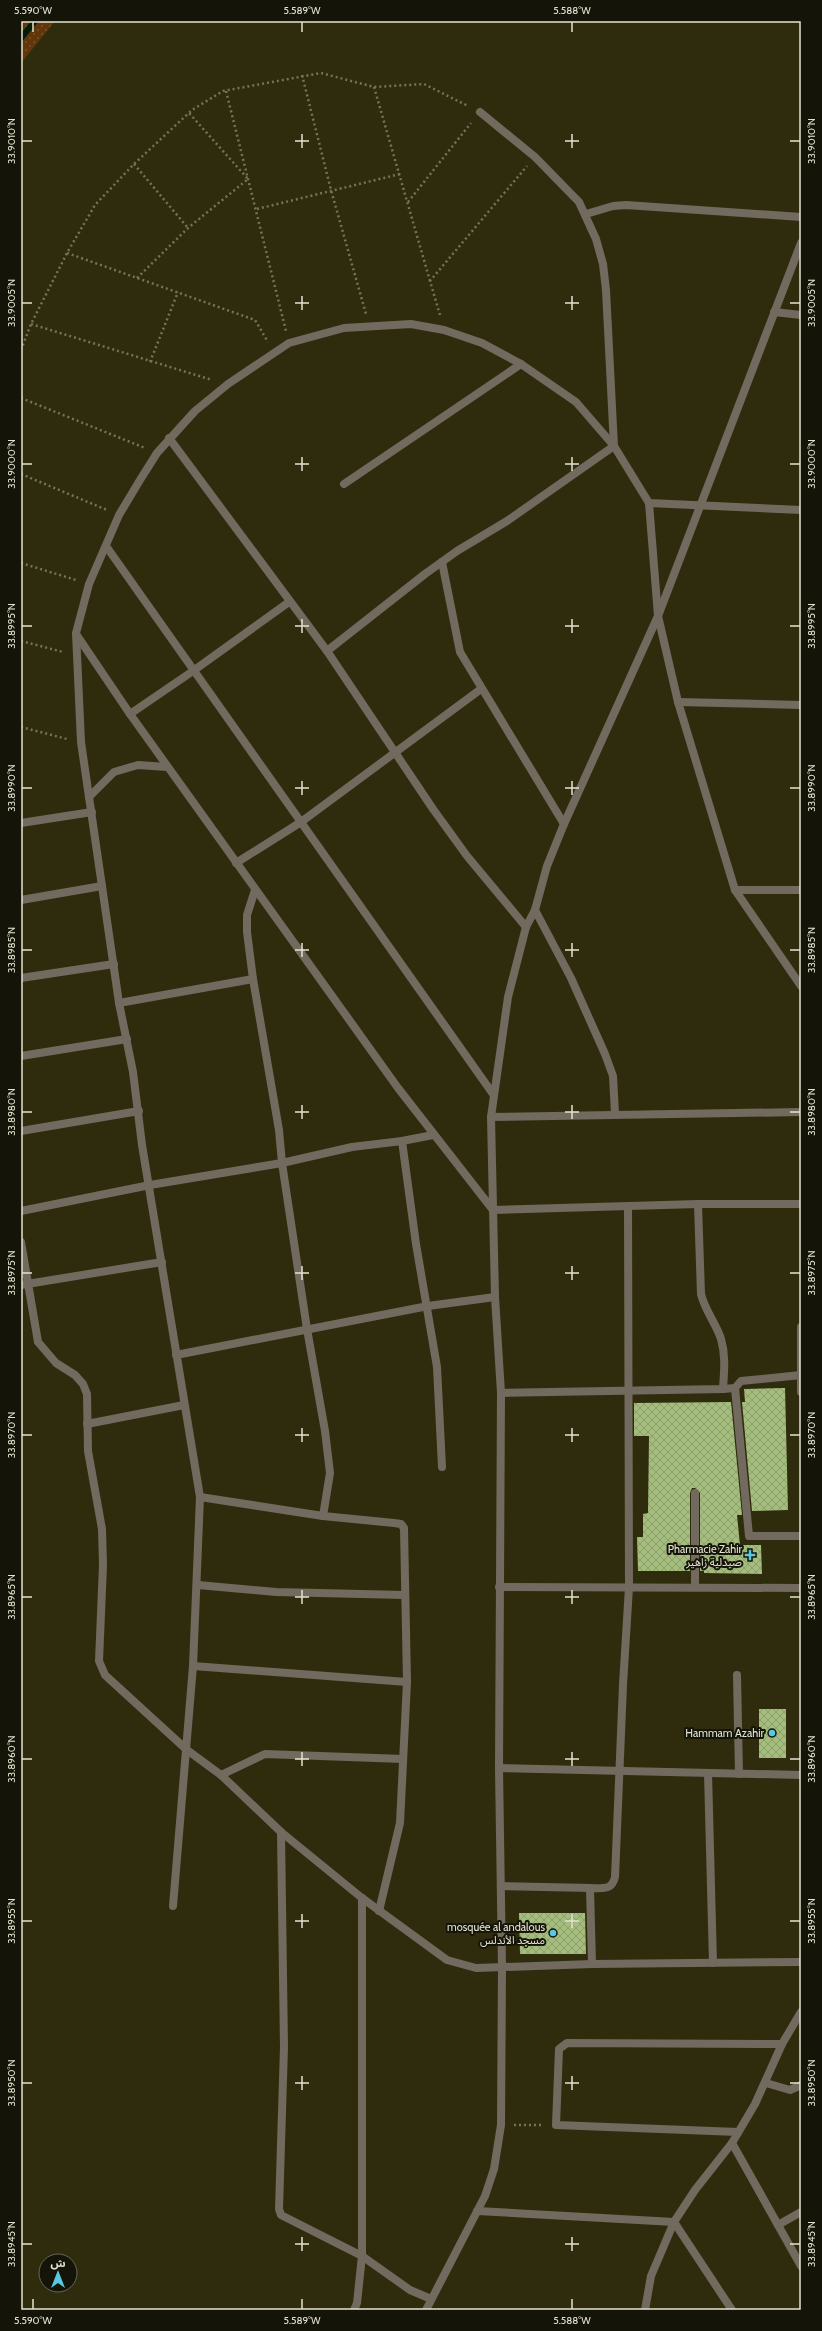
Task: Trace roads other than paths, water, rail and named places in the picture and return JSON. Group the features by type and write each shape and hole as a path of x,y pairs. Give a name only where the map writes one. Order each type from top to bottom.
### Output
{"street":[{"path":"480,112 535,157 579,202 586,214 596,239 604,270 614,446"},
{"path":"586,214 612,206 626,205 801,217"},
{"path":"426,2310 485,2196 494,2169 501,2125 502,1966 499,1768 499,1587 501,1393 495,1297 491,1118 493,1094 508,997 526,927 534,910 548,866 564,824 658,616 801,243"},
{"path":"774,312 801,315"},
{"path":"173,1906 193,1666 198,1585 200,1498 150,1186 142,1145 139,1111 119,1003 81,742 76,633 90,584 119,514 157,453 169,438 195,411 228,384 289,343 344,328 369,325 411,324 444,330 482,343 521,364 576,402 614,446 649,502 658,616 678,702 735,890 800,981"},
{"path":"344,484 521,364"},
{"path":"169,438 327,651 466,856 526,927"},
{"path":"327,651 390,599 442,562 507,521 614,446"},
{"path":"649,502 801,510"},
{"path":"106,546 193,672 493,1094"},
{"path":"442,562 460,652 564,824"},
{"path":"130,714 193,672 290,602"},
{"path":"76,633 130,714 255,890 433,1135 493,1210"},
{"path":"236,863 301,822 396,754 481,689"},
{"path":"678,702 801,705"},
{"path":"89,797 114,772 138,765 168,767"},
{"path":"21,823 92,812"},
{"path":"21,900 102,886"},
{"path":"255,890 247,915 253,979 279,1130 282,1163 330,1473 323,1516"},
{"path":"735,890 801,890"},
{"path":"534,910 571,978 605,1054 612,1076 615,1114"},
{"path":"21,978 114,964"},
{"path":"119,1003 253,979"},
{"path":"21,1056 127,1040"},
{"path":"21,1131 139,1111"},
{"path":"491,1118 615,1114 801,1112"},
{"path":"21,1211 150,1186 282,1163 352,1147 402,1141 433,1135"},
{"path":"402,1141 416,1244 428,1306 437,1367 442,1467"},
{"path":"493,1210 698,1204 801,1204"},
{"path":"698,1204 701,1294 704,1308 721,1338 725,1358 723,1389"},
{"path":"500,1886 608,1888 612,1885 615,1877 629,1587 628,1206"},
{"path":"21,1242 24,1284 38,1342 56,1364 75,1375 83,1384 87,1394 88,1451 102,1528 100,1668 105,1676 187,1750 221,1774 281,1832 378,1911 447,1960 476,1968 592,1964 801,1962"},
{"path":"24,1284 162,1262"},
{"path":"176,1355 428,1306 495,1297"},
{"path":"801,1327 801,1392"},
{"path":"501,1393 628,1392 723,1389 735,1388 741,1381 801,1375"},
{"path":"735,1388 749,1536 801,1536"},
{"path":"87,1424 184,1405"},
{"path":"695,1493 695,1587"},
{"path":"200,1498 323,1516 401,1524 404,1531 407,1682 400,1823 378,1911"},
{"path":"198,1585 276,1592 405,1595"},
{"path":"499,1587 801,1588"},
{"path":"193,1666 407,1682"},
{"path":"737,1676 739,1774"},
{"path":"221,1774 265,1754 403,1759"},
{"path":"499,1768 801,1775"},
{"path":"708,1773 713,1963"},
{"path":"281,1832 284,2047 279,2210 281,2215 362,2256 410,2290 431,2299"},
{"path":"590,1888 592,1964"},
{"path":"354,2310 358,2303 362,2256 362,1898"},
{"path":"645,2310 651,2276 674,2222 695,2190 732,2144 766,2083 782,2044 801,2012"},
{"path":"738,2132 556,2125 559,2049 567,2043 782,2044"},
{"path":"766,2083 790,2090 801,2085"},
{"path":"732,2144 801,2266"},
{"path":"476,2211 674,2222"},
{"path":"778,2225 801,2212"},
{"path":"674,2222 732,2310"}],"waterway":[{"path":"21,38 35,21"}],"place":[{"name":"Pharmacie Zahir صيدلية زاهير","path":"750,1555"},
{"name":"Hammam Azahir","path":"772,1733"},
{"name":"mosquée al andalous مسجد الأندلس","path":"553,1933"}]}
